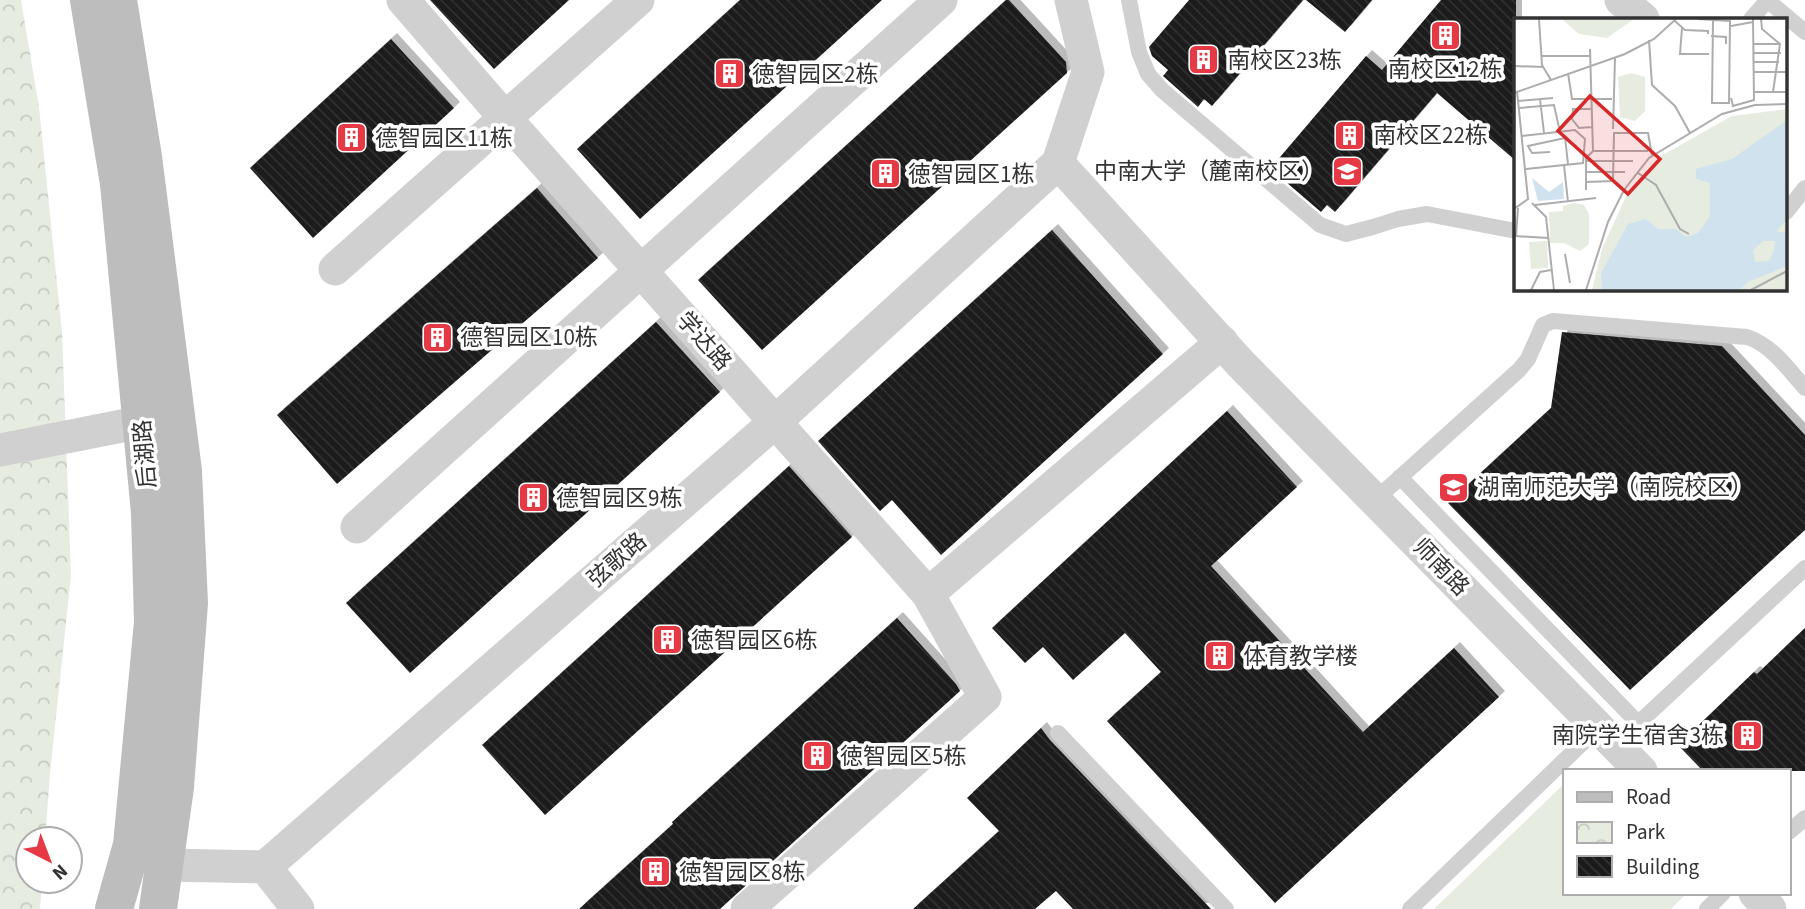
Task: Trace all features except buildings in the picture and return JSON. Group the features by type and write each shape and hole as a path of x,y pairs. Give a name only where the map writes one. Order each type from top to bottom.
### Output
{"main road":[{"name":"后湖路","path":"89,0 119,184 150,513 153,622 132,845 114,909"},
{"name":"后湖路","path":"118,0 143,157 183,471 189,603 175,787 158,909"}],"street":[{"name":"学达路","path":"403,0 928,594 985,697 747,909"},
{"path":"335,269 638,0"},
{"path":"357,527 940,0"},
{"path":"1058,163 1088,72 1072,0"},
{"path":"1621,0 1642,18"},
{"name":"师南路","path":"1058,163 1231,353 1375,500 1617,732 1639,769"},
{"name":"弦歌路","path":"265,867 775,422 1058,163"},
{"path":"928,594 1231,353"},
{"path":"0,450 142,422"},
{"path":"164,865 265,867 298,909"},
{"path":"1757,895 1770,909"}],"lane":[{"path":"1129,0 1139,52 1148,74 1162,90 1320,225 1346,234 1427,214 1514,231"},
{"path":"1752,18 1768,0 1805,32"},
{"path":"1787,211 1805,188"},
{"path":"1375,500 1519,370 1528,359 1543,325 1553,321 1747,337 1759,341 1769,349 1805,388"},
{"path":"1400,477 1617,732"},
{"path":"1574,769 1805,568"},
{"path":"1058,733 1226,909"},
{"path":"1410,909 1563,778"},
{"path":"1791,830 1805,818"},
{"path":"1707,909 1721,895"}],"green space":[{"path":"0,0 21,0 39,107 62,332 71,575 46,825 14,825 14,895 41,895 40,909 0,909"},
{"path":"1563,785 1563,895 1685,895 1671,909 1434,909"}],"place":[{"name":"南校区12栋","path":"1445,35"},
{"name":"南校区23栋","path":"1204,60"},
{"name":"徳智园区2栋","path":"729,74"},
{"name":"南校区22栋","path":"1350,135"},
{"name":"德智园区11栋","path":"352,138"},
{"name":"中南大学（麓南校区）","path":"1347,171"},
{"name":"徳智园区1栋","path":"885,174"},
{"name":"德智园区10栋","path":"437,337"},
{"name":"湖南师范大学（南院校区）","path":"1454,487"},
{"name":"德智园区9栋","path":"533,498"},
{"name":"徳智园区6栋","path":"668,640"},
{"name":"体育教学楼","path":"1220,656"},
{"name":"南院学生宿舍3栋","path":"1747,735"},
{"name":"徳智园区5栋","path":"817,756"},
{"name":"徳智园区8栋","path":"656,872"}]}
